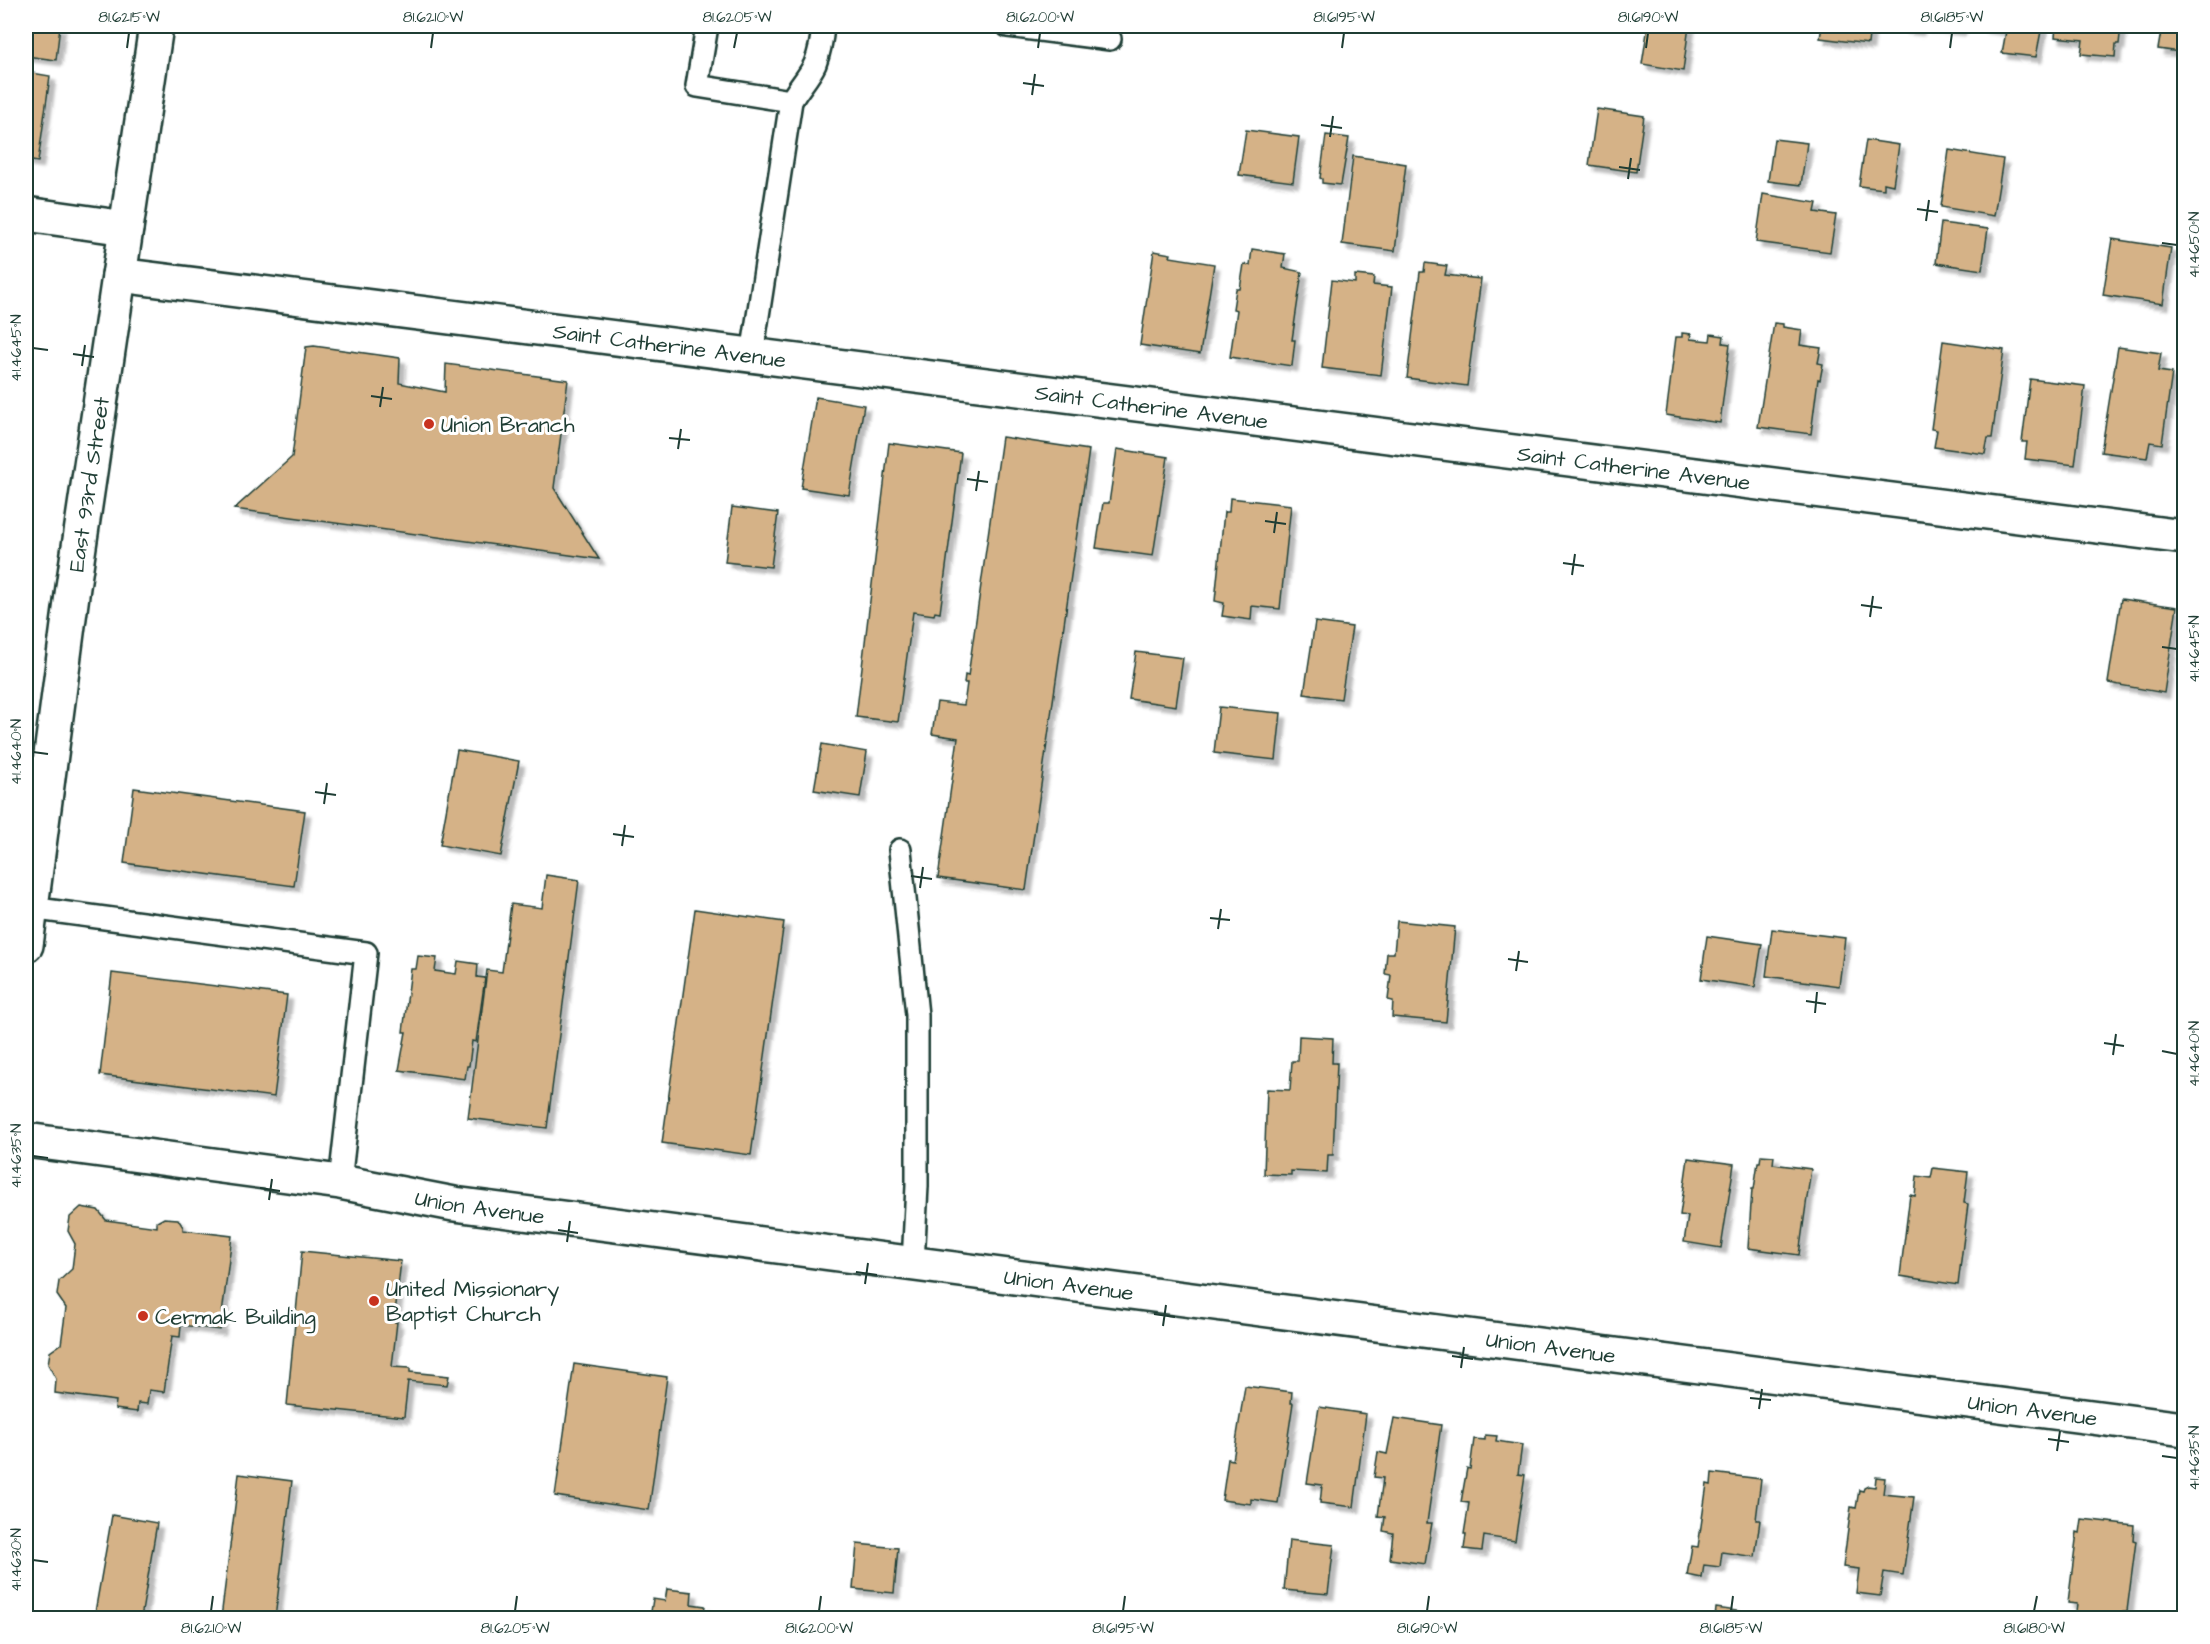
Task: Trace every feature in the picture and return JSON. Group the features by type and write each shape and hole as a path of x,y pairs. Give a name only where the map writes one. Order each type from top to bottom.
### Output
{"main road":[{"name":"East 93rd Street","path":"26,945 36,781 119,274 156,26"},
{"path":"26,214 126,228"},
{"name":"Saint Catherine Avenue","path":"119,274 2184,537"},
{"name":"Union Avenue","path":"26,1140 340,1182 454,1204 2184,1429"}],"lane":[{"path":"707,26 697,86 791,101"},
{"path":"752,356 791,101 814,65 821,47 823,26"},
{"path":"1008,26 1110,39"},
{"path":"900,850 917,1015 917,1186 913,1263"},
{"path":"30,908 366,953 340,1182"}],"building":[{"path":"26,26 60,26 56,60 26,56"},
{"path":"1648,26 1689,26 1683,71 1642,64"},
{"path":"1822,26 1870,26 1868,44 1820,38"},
{"path":"1902,26 1919,26 1918,30 1902,28"},
{"path":"1924,26 1961,26 1960,30"},
{"path":"1981,26 2042,26 2036,57 2002,53 2006,31"},
{"path":"2056,26 2121,26 2115,57 2081,54 2083,40 2055,37"},
{"path":"2162,26 2184,26 2184,69 2181,68 2180,52 2158,49"},
{"path":"26,72 50,76 38,162 26,160"},
{"path":"1597,109 1644,116 1636,172 1589,165"},
{"path":"1246,130 1299,137 1293,182 1239,175"},
{"path":"1326,135 1349,138 1341,185 1322,183 1320,178"},
{"path":"1774,139 1807,143 1801,185 1768,181"},
{"path":"1866,140 1899,145 1893,185 1884,183 1884,189 1859,186"},
{"path":"1949,150 2003,159 1994,216 1941,207"},
{"path":"1353,156 1406,164 1395,251 1342,244"},
{"path":"1763,194 1817,203 1815,212 1836,215 1830,252 1756,242"},
{"path":"1941,223 1988,229 1982,270 1936,263"},
{"path":"2112,239 2171,248 2163,304 2103,295"},
{"path":"1252,249 1285,254 1283,268 1302,272 1292,340 1295,340 1292,366 1230,357 1237,310 1233,309 1236,289 1240,289 1244,264 1250,265"},
{"path":"1154,251 1171,254 1170,257 1214,264 1200,354 1140,345"},
{"path":"1425,263 1447,266 1445,275 1481,279 1467,386 1407,378 1420,272 1424,272"},
{"path":"1355,275 1374,277 1373,285 1392,287 1381,375 1322,368 1332,280 1355,283"},
{"path":"1774,323 1802,330 1800,345 1821,348 1818,363 1823,364 1820,380 1818,379 1811,434 1758,427"},
{"path":"1682,333 1691,334 1690,339 1710,341 1711,334 1724,336 1723,343 1730,344 1720,423 1666,415 1676,337 1682,337"},
{"path":"1943,341 2004,350 1992,438 1988,438 1985,454 1934,447 1937,430 1931,429"},
{"name":"Union Branch","path":"314,346 400,358 399,383 445,392 446,364 568,380 554,488 599,559 234,509 292,457 306,347"},
{"path":"2118,347 2161,353 2158,371 2172,373 2162,444 2150,442 2147,458 2101,452"},
{"path":"2030,379 2085,386 2075,465 2025,459 2027,442 2022,442"},
{"path":"816,397 864,405 849,495 801,488"},
{"path":"1002,437 1089,450 1026,890 938,878 958,738 932,734 937,702 964,705 967,683 964,683 965,675 968,676"},
{"path":"889,443 961,453 940,613 935,612 934,615 913,612 898,722 856,717"},
{"path":"1117,449 1168,457 1153,556 1096,548 1103,503 1109,503"},
{"path":"1230,498 1291,505 1280,609 1252,606 1251,620 1222,616 1224,603 1215,601 1224,512 1229,512"},
{"path":"732,507 778,513 771,567 725,562"},
{"path":"2121,599 2177,607 2164,693 2108,683"},
{"path":"1315,622 1352,627 1341,699 1304,694"},
{"path":"1136,652 1183,658 1176,706 1129,699"},
{"path":"1219,707 1281,713 1276,760 1214,753"},
{"path":"822,744 867,752 860,797 814,790"},
{"path":"457,750 519,761 501,856 440,845"},
{"path":"134,788 305,811 294,886 124,863"},
{"path":"546,875 579,880 547,1128 468,1118 487,970 502,972 511,904 542,908"},
{"path":"695,909 784,922 751,1155 662,1143"},
{"path":"1397,921 1455,927 1446,1022 1392,1017 1393,1001 1388,1000 1391,975 1385,974 1387,953 1394,953"},
{"path":"1772,929 1845,938 1839,986 1766,976"},
{"path":"1707,936 1762,944 1755,987 1701,979"},
{"path":"418,956 437,958 435,971 456,974 458,961 478,964 477,977 485,978 476,1042 472,1041 465,1079 399,1070 406,1032 403,1032 411,969 416,969"},
{"path":"112,973 287,995 274,1097 100,1075"},
{"path":"1299,1036 1333,1038 1332,1063 1337,1063 1333,1155 1328,1155 1327,1173 1291,1171 1291,1175 1264,1174 1267,1089 1290,1090 1292,1061 1298,1061"},
{"path":"1761,1155 1774,1156 1773,1164 1811,1169 1799,1255 1748,1248 1752,1189 1754,1189"},
{"path":"1688,1158 1734,1164 1721,1248 1684,1242 1688,1216 1680,1215"},
{"path":"1933,1168 1968,1172 1964,1203 1968,1204 1958,1285 1900,1276 1910,1195 1915,1196 1917,1176 1931,1178"},
{"name":"Cermak Building","path":"81,1207 98,1210 106,1220 157,1227 157,1222 164,1218 178,1219 183,1230 232,1236 220,1330 181,1325 180,1337 172,1336 164,1392 149,1390 147,1404 138,1403 137,1412 115,1409 116,1401 55,1393 56,1379 48,1364 50,1352 61,1344 66,1308 57,1295 59,1281 72,1269 75,1244 68,1231 70,1217"},
{"path":"302,1251 401,1261 394,1322 397,1322 392,1367 410,1368 410,1372 449,1376 447,1385 408,1381 404,1417 287,1405"},
{"path":"574,1364 667,1377 649,1510 555,1496"},
{"path":"1245,1386 1292,1392 1291,1403 1293,1403 1278,1503 1251,1499 1251,1504 1222,1500 1228,1459 1233,1460"},
{"path":"1319,1407 1366,1414 1354,1507 1320,1503 1322,1485 1307,1483"},
{"path":"1394,1418 1441,1425 1427,1523 1432,1523 1425,1564 1390,1559 1393,1533 1383,1531 1385,1517 1378,1516 1383,1478 1374,1477 1378,1452 1387,1454"},
{"path":"1485,1435 1497,1436 1496,1441 1522,1445 1518,1474 1525,1475 1515,1541 1484,1536 1482,1551 1464,1549 1469,1503 1461,1502 1467,1468 1470,1469 1474,1439 1485,1440"},
{"path":"1712,1473 1761,1479 1756,1520 1760,1520 1755,1557 1722,1552 1720,1567 1704,1565 1702,1578 1687,1575 1692,1546 1698,1547 1707,1484 1711,1485"},
{"path":"239,1474 292,1481 275,1618 221,1618"},
{"path":"1876,1477 1885,1478 1883,1494 1914,1497 1903,1575 1884,1572 1880,1596 1856,1593 1859,1569 1843,1567 1851,1507 1856,1508 1859,1490 1863,1491 1868,1486 1875,1487"},
{"path":"112,1515 157,1523 141,1618 94,1618"},
{"path":"2082,1519 2134,1525 2133,1540 2136,1541 2127,1611 2123,1611 2122,1618 2075,1618 2077,1604 2068,1603 2077,1532 2080,1533"},
{"path":"1289,1540 1334,1545 1328,1594 1284,1590"},
{"path":"857,1544 898,1548 894,1593 853,1589"},
{"path":"667,1589 692,1592 691,1604 705,1606 703,1618 650,1618 653,1599 665,1601"},
{"path":"1716,1608 1758,1614 1757,1618 1715,1618"}],"place":[{"name":"Union Branch","path":"429,424"},
{"name":"United Missionary Baptist Church","path":"374,1301"},
{"name":"Cermak Building","path":"143,1316"}]}
